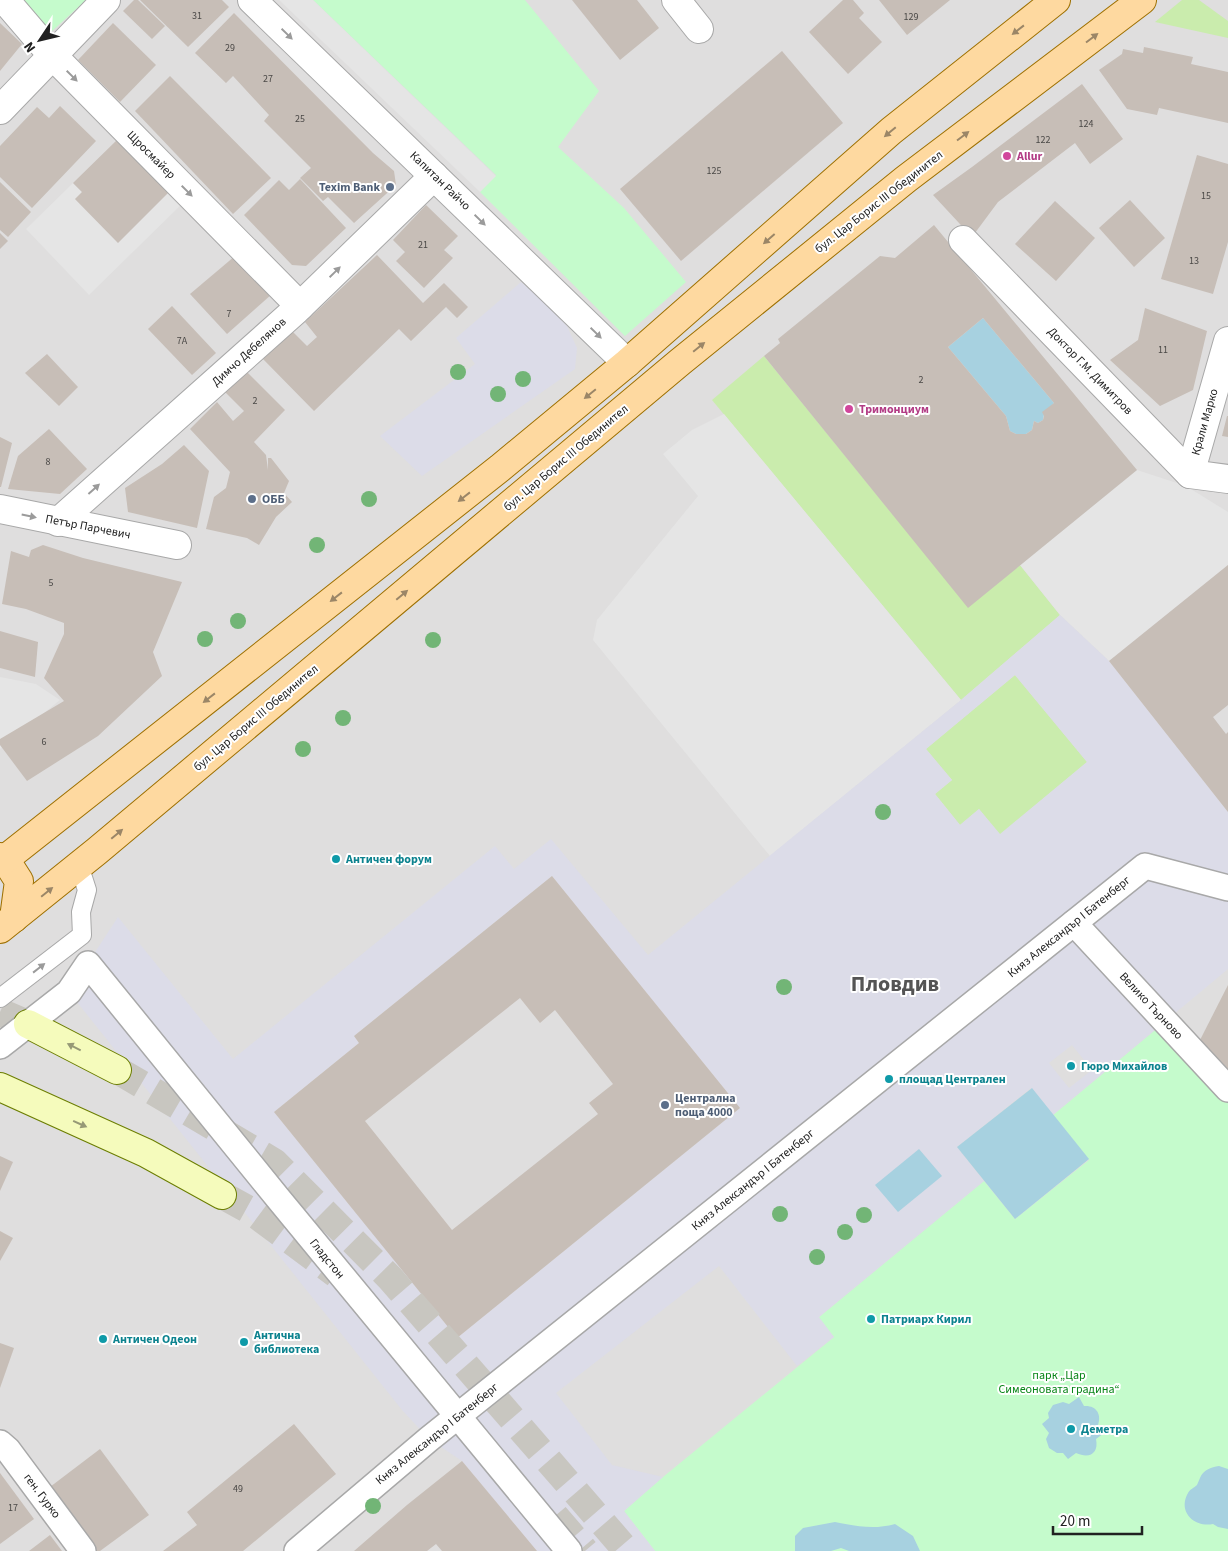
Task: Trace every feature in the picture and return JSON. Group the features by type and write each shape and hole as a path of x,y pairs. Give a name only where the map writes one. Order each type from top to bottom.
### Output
{"main road":[{"path":"7,923 19,880 2,860 492,474 627,363 891,131 1056,0"},
{"name":"бул. Цар Борис III Обединител","path":"7,923 79,865 680,362 906,179 1142,0"},
{"path":"28,1024 117,1070"},
{"path":"0,1087 146,1153 222,1195"}],"street":[{"name":"Щросмайер","path":"5,0 52,55 300,306"},
{"path":"0,110 106,0"},
{"name":"Капитан Райчо","path":"252,0 627,363"},
{"path":"676,0 699,29"},
{"name":"Димчо Дебелянов","path":"58,522 300,306 434,176"},
{"name":"Доктор Г.М. Димитров","path":"962,240 1190,474"},
{"name":"Крали Марко","path":"1190,474 1228,341"},
{"path":"1190,474 1228,479"},
{"name":"Петър Парчевич","path":"0,509 177,545"},
{"name":"Княз Александър I Батенберг","path":"297,1551 457,1416 1145,866 1228,888"},
{"name":"Велико Търново","path":"1074,924 1228,1089"},
{"name":"Гладстон","path":"0,1046 69,992 88,964 264,1182 569,1551"},
{"name":"ген. Гурко","path":"0,1443 8,1450 83,1551"}],"lane":[{"path":"0,998 82,935 81,912 87,890 79,865"}],"shaded area":[{"path":"0,0 1228,0 1228,1551 0,1551"},
{"path":"279,0 313,0 496,176 480,192"},
{"path":"73,183 82,192 75,199 118,243 169,192 182,204 89,295 26,229"},
{"path":"521,282 539,297 567,326 577,348 575,369 422,476 380,436 475,364 456,338"},
{"path":"724,414 961,700 770,856 593,640 597,620 698,496 663,454 692,430"},
{"path":"1137,470 1186,486 1228,512 1228,565 1109,661 1060,615 1020,565"},
{"name":"площад Централен","path":"1060,615 1109,661 1228,812 1228,969 1053,1115 1031,1088 957,1147 984,1181 819,1317 834,1337 797,1366 719,1266 556,1393 612,1465 663,1477 624,1511 655,1551 537,1551 462,1461 429,1439 402,1410 69,992 118,917 233,1059 495,846 514,869 551,839 648,955 961,700","holes":["1015,675 1087,762 1000,834 979,809 960,825 935,794 952,780 926,749","552,876 740,1108 457,1338 274,1112 359,1043 354,1036","1072,1045 1092,1070 1069,1088 1049,1063"]},
{"path":"0,677 36,684 60,700 0,749"}],"green space":[{"path":"20,0 86,0 50,33"},
{"path":"313,0 525,0 599,91 558,147 624,208 686,282 625,336 480,192 496,175"},
{"path":"1182,0 1199,0 1228,21 1228,38 1155,22"},
{"path":"764,356 968,607 1020,565 1060,615 961,700 712,400"},
{"path":"1015,675 1087,762 1000,835 979,809 960,825 935,794 952,780 926,749"},
{"name":"парк „Цар Симеоновата градина“","path":"1160,1026 1228,1100 1228,1551 655,1551 624,1511 834,1337 818,1318 984,1181 1015,1219 1089,1160 1053,1115"}],"water":[{"path":"983,318 1054,403 1044,414 1043,420 1038,423 1034,421 1032,430 1026,434 1016,434 1010,431 1006,416 948,347"},
{"path":"1032,1088 1089,1159 1015,1219 957,1147"},
{"path":"919,1149 942,1176 898,1212 875,1185"},
{"path":"1079,1397 1084,1406 1092,1407 1097,1411 1099,1417 1098,1425 1104,1433 1096,1439 1096,1448 1092,1454 1081,1455 1076,1453 1068,1459 1063,1453 1057,1453 1049,1448 1046,1439 1049,1433 1042,1424 1049,1418 1048,1413 1053,1405 1063,1402 1069,1404"},
{"path":"1219,1466 1228,1469 1228,1529 1213,1524 1200,1524 1194,1521 1186,1512 1185,1506 1188,1493 1197,1485 1201,1475 1210,1468"},
{"path":"835,1522 872,1527 895,1524 913,1536 920,1551 849,1551 841,1548 831,1551 795,1551 795,1536 803,1528"}],"building":[{"path":"134,0 138,0 165,26 152,39 123,11"},
{"path":"140,0 222,0 229,7 188,47"},
{"path":"572,0 637,0 659,28 620,60"},
{"path":"843,0 853,0 864,13 859,18 882,42 848,74 809,32"},
{"path":"879,0 950,0 907,35"},
{"path":"234,13 373,153 394,171 396,185 354,223 328,197 323,201 300,178 311,168 264,121 269,115 233,76 226,83 195,53"},
{"path":"0,23 22,44 0,71"},
{"path":"113,23 156,65 120,102 78,60"},
{"path":"1144,47 1193,57 1191,64 1228,72 1228,123 1159,108 1157,115 1127,109 1099,70 1122,54 1123,49 1143,53"},
{"path":"782,51 843,123 681,261 620,189"},
{"path":"170,76 271,178 233,214 135,111"},
{"path":"1082,84 1123,139 1090,164 1075,143 998,202 972,237 933,195"},
{"path":"60,106 96,141 32,208 0,177 0,146 37,107 49,118"},
{"path":"118,139 169,192 118,243 75,199 82,192 73,183"},
{"path":"1197,155 1228,164 1228,242 1213,294 1161,279"},
{"path":"300,179 346,228 306,266 292,265 244,215 279,180 289,190"},
{"path":"0,182 31,212 8,237 0,230"},
{"path":"1130,200 1165,238 1134,267 1099,228"},
{"path":"1055,201 1095,238 1056,281 1015,244"},
{"path":"426,205 458,236 444,250 453,258 424,288 396,261 405,252 393,240"},
{"path":"934,225 1137,470 968,608 764,356 780,343 778,339 880,256 895,258","holes":["983,318 1054,403 1042,412 1043,420 1038,423 1034,421 1032,430 1026,434 1016,434 1010,431 1006,416 948,347"]},
{"path":"0,233 8,241 0,249"},
{"path":"377,255 423,303 444,283 468,307 457,318 446,307 411,341 399,329 314,411 263,359 291,330 307,346 317,337 305,322"},
{"path":"235,256 272,294 227,334 190,294"},
{"path":"172,306 216,353 192,375 148,329"},
{"path":"1145,308 1207,331 1193,390 1160,406 1110,360 1138,340"},
{"path":"47,354 78,387 59,406 25,373"},
{"path":"246,371 285,410 254,442 266,455 268,470 268,458 271,458 289,481 284,493 292,502 276,517 259,545 247,538 206,529 214,497 226,488 230,472 190,429 217,402 233,421 244,411 225,392"},
{"path":"1228,416 1228,437 1222,436"},
{"path":"49,429 87,469 60,494 8,489 18,456"},
{"path":"0,437 12,443 1,487 0,487"},
{"path":"184,445 209,471 197,528 128,512 125,488 162,464"},
{"path":"43,545 83,558 182,582 153,652 162,676 98,736 27,781 0,745 0,739 64,701 44,678 64,634 64,623 26,609 2,604 11,551 29,557 31,550"},
{"path":"1228,565 1228,705 1213,717 1226,734 1228,732 1228,812 1109,661"},
{"path":"0,631 38,642 35,677 0,668"},
{"name":"Централна поща 4000","path":"552,876 740,1108 457,1338 274,1112 359,1043 354,1036","holes":["520,998 540,1023 555,1010 613,1084 589,1103 598,1114 452,1230 365,1121"]},
{"path":"1228,985 1228,1073 1199,1042"},
{"path":"0,1156 13,1162 0,1191"},
{"path":"0,1231 13,1238 0,1261"},
{"path":"0,1343 14,1348 0,1388"},
{"path":"294,1424 336,1474 243,1551 163,1551 197,1525 187,1512"},
{"path":"100,1449 149,1515 100,1551 92,1551 46,1490"},
{"path":"462,1461 537,1551 442,1551 436,1544 427,1551 354,1551 407,1505"},
{"path":"0,1473 34,1519 0,1544"},
{"path":"50,1535 62,1551 29,1551"}],"tunnel":[{"path":"0,1012 28,1024"},
{"path":"117,1070 274,1162 390,1278 627,1551"},
{"path":"222,1195 251,1211 336,1274"},
{"path":"555,1516 585,1551"}],"place":[{"name":"Allur","path":"1007,156"},
{"name":"Texim Bank","path":"390,187"},
{"name":"Тримонциум","path":"849,409"},
{"name":"ОББ","path":"252,499"},
{"name":"Античен форум","path":"336,859"},
{"name":"Гюро Михайлов","path":"1071,1066"},
{"name":"площад Централен","path":"889,1079"},
{"name":"Централна поща 4000","path":"665,1105"},
{"name":"Патриарх Кирил","path":"871,1319"},
{"name":"Античен Одеон","path":"103,1339"},
{"name":"Антична библиотека","path":"244,1342"},
{"name":"Деметра","path":"1071,1429"}],"district":[{"name":"Пловдив","path":"895,984"}]}
